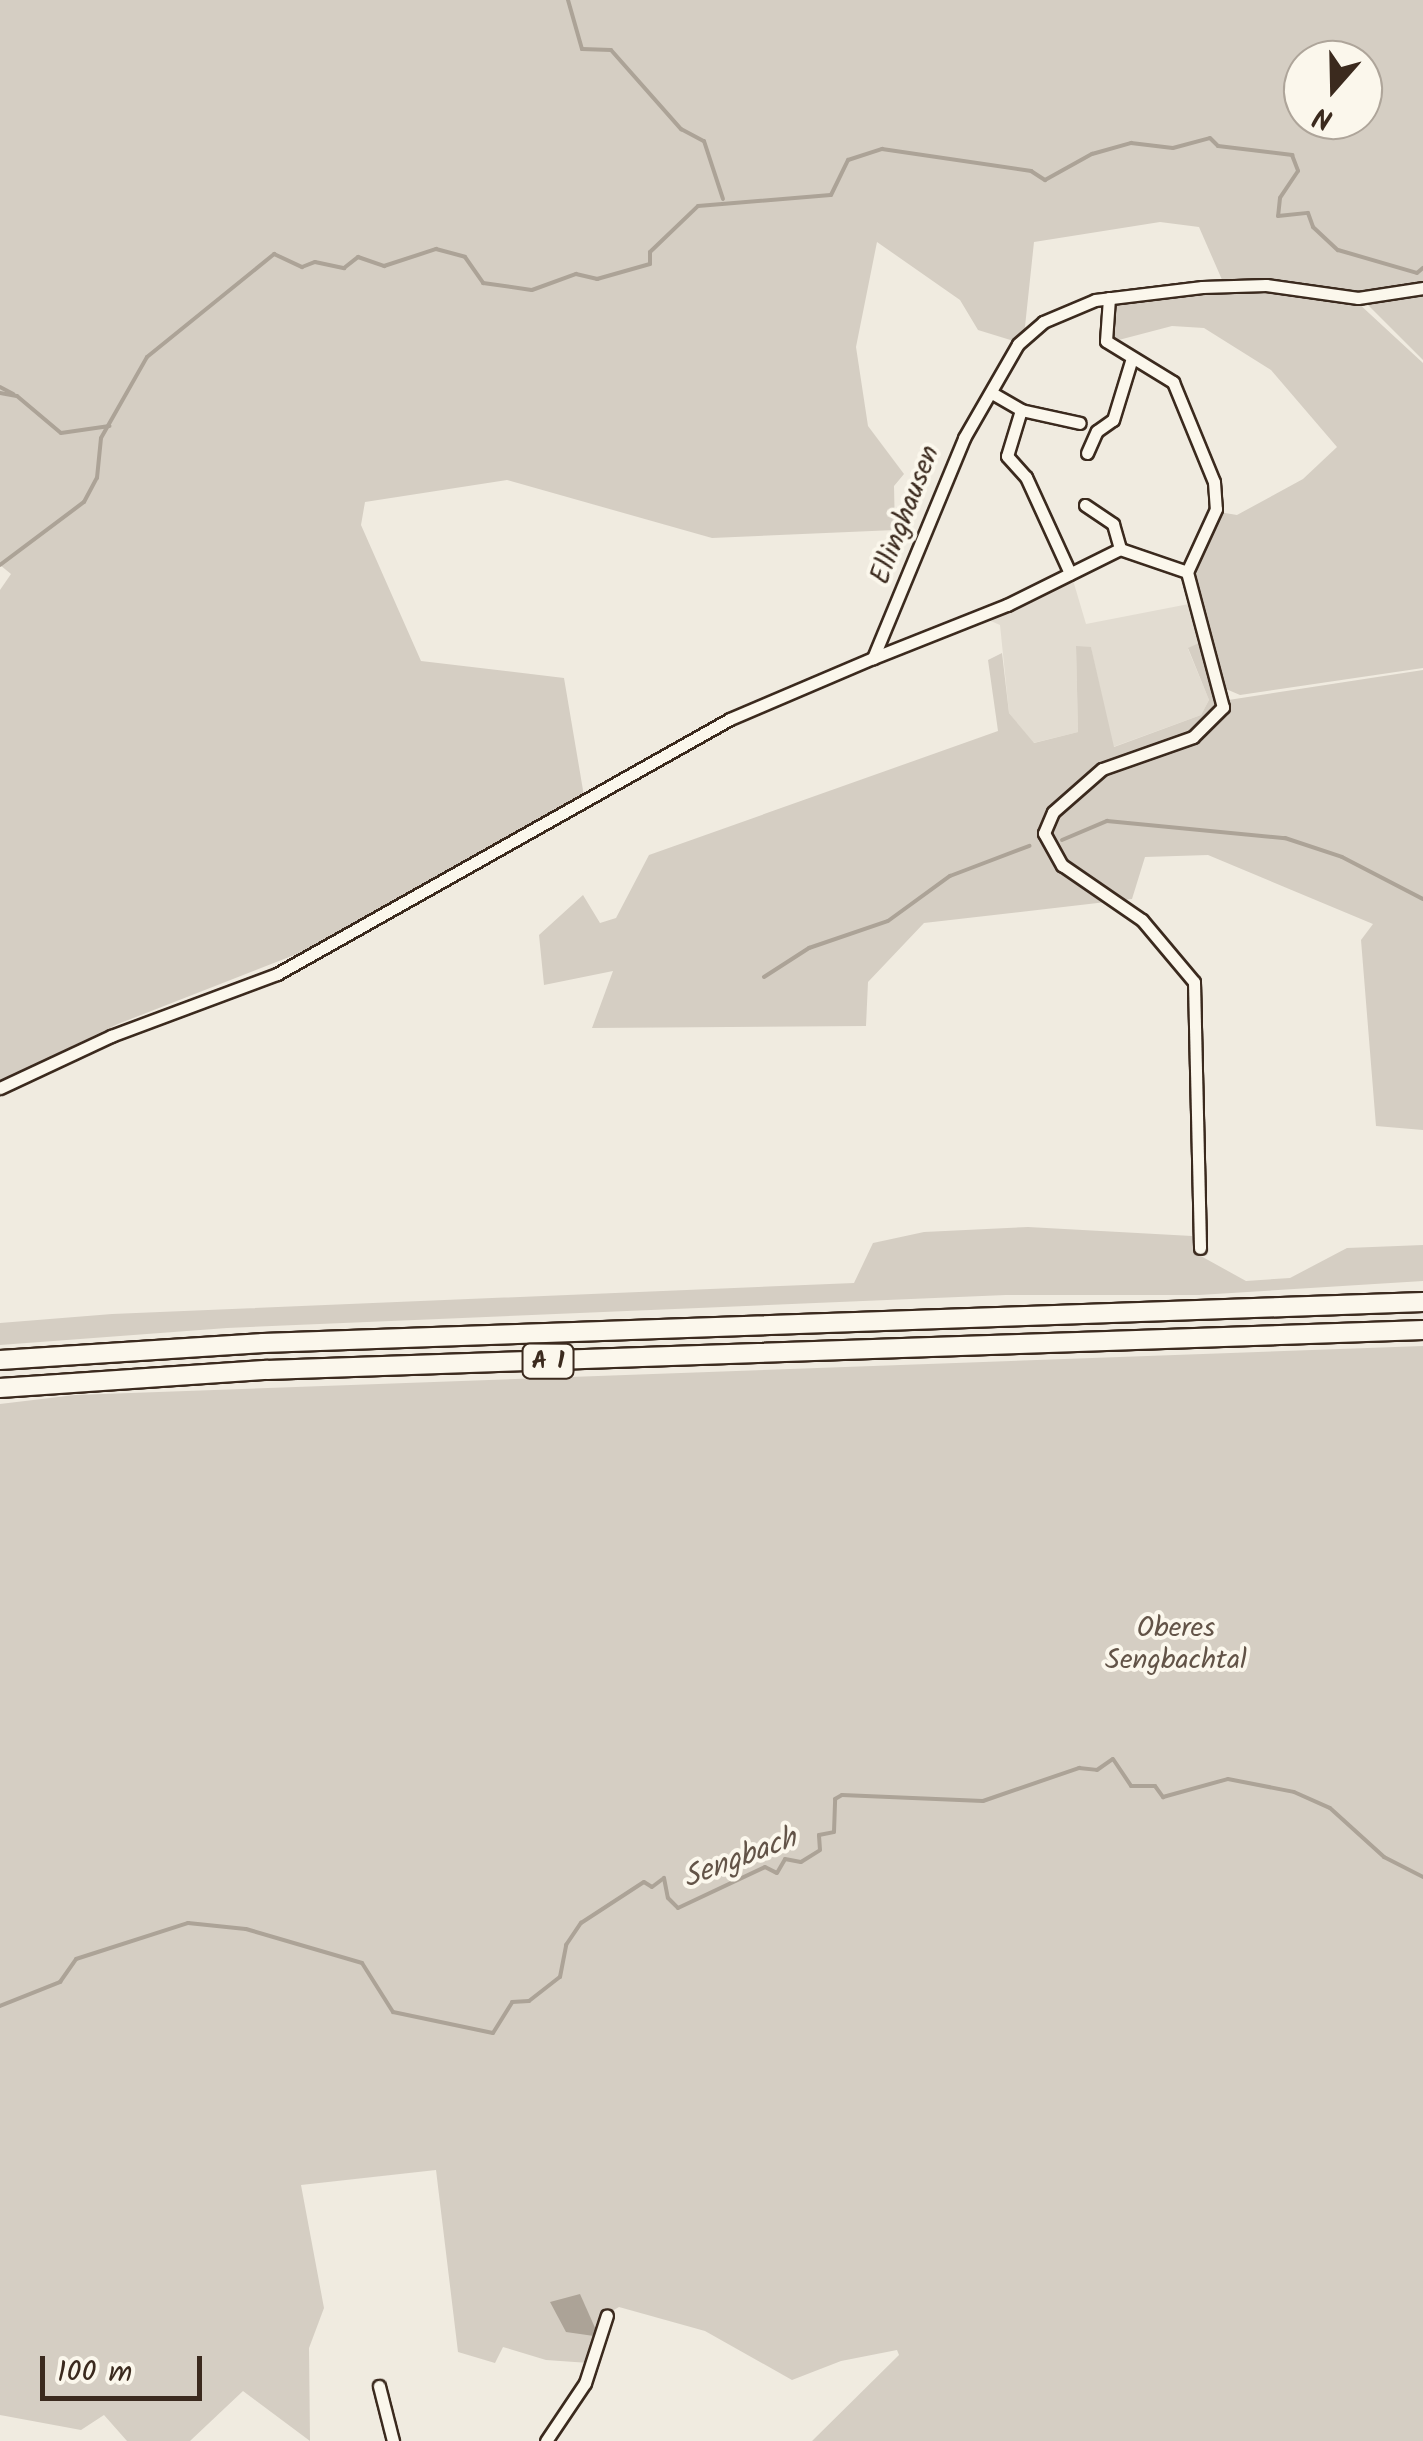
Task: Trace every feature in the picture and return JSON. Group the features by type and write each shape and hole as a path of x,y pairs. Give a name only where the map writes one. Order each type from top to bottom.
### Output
{"highway":[{"name":"A 1","path":"0,1360 263,1343 1423,1302"},
{"name":"A 1","path":"0,1388 267,1370 1423,1330"}],"street":[{"path":"1200,1248 1194,982 1142,920 1054,858 1044,841 1047,820 1102,770 1193,737 1219,716 1223,690 1187,572 1216,509 1214,482 1178,388 1106,341 1109,298 1224,285 1358,298 1423,288"},
{"name":"Ellinghausen","path":"873,658 947,473 1018,344 1059,313 1109,298"},
{"path":"1087,453 1097,431 1113,420 1132,358"},
{"path":"992,393 1021,410 1080,423"},
{"path":"1021,410 1005,448 1026,476 1070,573"},
{"path":"1085,505 1113,524 1120,549"},
{"path":"0,1088 111,1036 278,974 770,700 1120,549 1187,572"},
{"path":"546,2441 585,2383 607,2315"},
{"path":"380,2386 393,2441"}],"shaded area":[{"path":"1070,570 1086,624 1194,603 1206,640 1188,649 1209,700 1201,715 1113,747 1091,648 1076,647 1078,732 1033,743 1009,713 1000,625 984,618"},
{"path":"580,2294 596,2330 594,2336 566,2332 550,2302"}],"green space":[{"path":"0,0 1423,0 1423,360 1358,295 1223,282 1199,227 1160,222 1034,242 1024,336 1017,342 978,330 960,300 877,242 856,347 868,426 904,474 894,486 895,530 712,538 507,480 365,502 361,525 421,661 564,678 584,796 325,943 118,1024 0,1081 0,590 11,574 0,565"},
{"path":"1254,289 1357,302 1423,363 1423,668 1240,695 1226,689 1192,571 1219,512 1237,515 1303,479 1337,447 1271,370 1204,328 1172,326 1111,342 1110,311 1118,300 1139,296"},
{"path":"1206,640 1222,701 1423,670 1423,1130 1376,1126 1361,940 1373,924 1208,855 1145,857 1132,899 924,923 868,982 866,1026 592,1028 613,971 544,985 539,935 583,895 600,923 616,918 649,855 998,731 988,660 1002,653 1009,713 1034,743 1078,732 1076,646 1091,647 1114,747 1201,715 1209,700 1188,648"},
{"path":"1028,1227 1192,1236 1199,1255 1246,1281 1290,1278 1347,1248 1423,1245 1423,1281 1199,1295 1006,1295 227,1328 0,1345 0,1323 112,1314 854,1283 873,1243 924,1232"},
{"name":"Oberes Sengbachtal","path":"1423,1346 1423,2441 812,2441 899,2355 897,2350 841,2361 792,2380 705,2331 619,2307 605,2315 589,2363 546,2360 503,2347 495,2363 458,2352 436,2170 301,2185 324,2308 309,2348 310,2441 243,2391 190,2441 127,2441 104,2415 81,2430 0,2415 0,1404 75,1395"}],"waterway":[{"path":"568,0 582,49 611,50 681,129 704,141 723,199"},
{"path":"0,565 84,502 97,478 101,438 147,357 274,254 302,267 315,262 344,268 358,257 384,266 436,249 465,257 483,283 532,290 576,274 597,279 650,264 650,252 698,206 831,195 848,160 882,149 1031,171 1045,180 1092,154 1131,143 1173,148 1210,138 1218,146 1292,155 1298,171 1280,198 1278,216 1308,213 1313,227 1338,250 1417,273 1423,268"},
{"path":"0,387 13,394"},
{"path":"0,393 17,396 61,433 110,426"},
{"path":"1062,840 1107,821 1285,838 1342,857 1423,899"},
{"path":"764,977 809,948 888,921 950,876 1029,846"},
{"name":"Sengbach","path":"0,2006 60,1982 76,1959 188,1923 246,1929 362,1963 393,2012 493,2033 512,2002 529,2001 560,1977 566,1945 581,1923 644,1882 652,1887 664,1878 668,1898 678,1908 765,1867 777,1873 785,1859 801,1862 820,1850 819,1835 834,1832 835,1799 842,1795 983,1801 1079,1768 1097,1770 1113,1759 1131,1786 1155,1786 1163,1797 1228,1779 1294,1792 1330,1808 1384,1857 1423,1877"}]}
